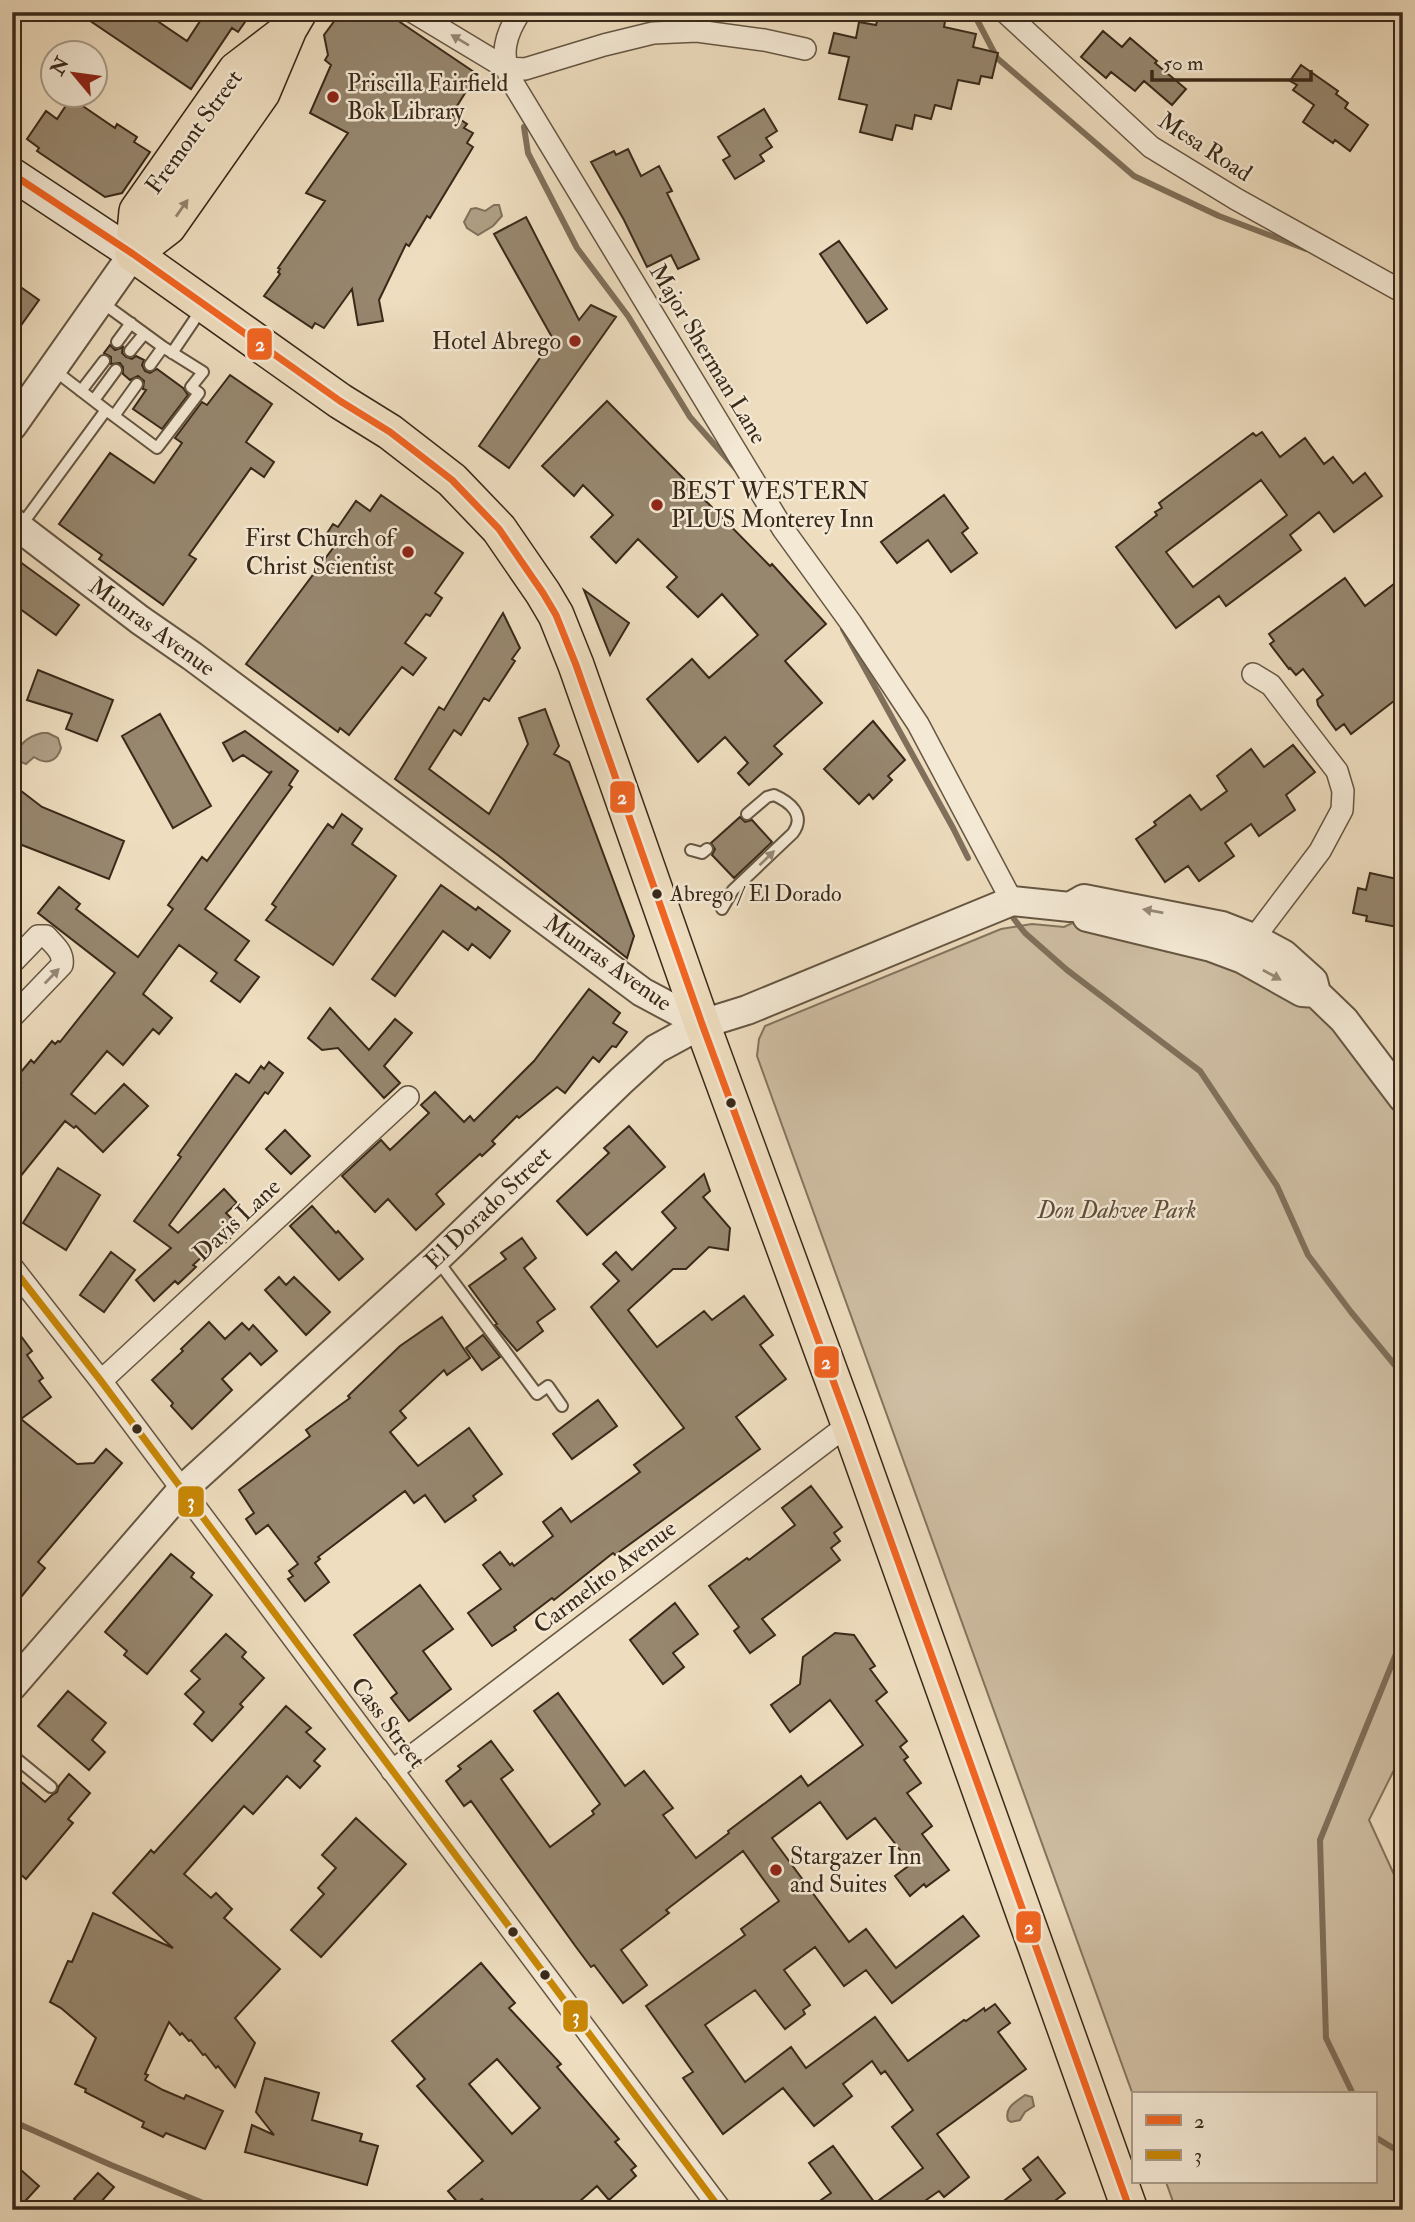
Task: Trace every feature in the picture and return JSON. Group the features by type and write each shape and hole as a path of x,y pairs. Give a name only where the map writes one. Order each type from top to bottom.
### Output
{"main road":[{"name":"Fremont Street","path":"133,254 168,227 262,93 294,20"},
{"path":"12,174 133,254 340,401 390,432 453,480 499,529 556,615 1130,2210"}],"street":[{"path":"413,12 506,68 525,69 653,33 696,30 805,49"},
{"path":"506,68 505,42 520,12"},
{"name":"Mesa Road","path":"1005,12 1151,147 1236,199 1403,292"},
{"name":"Major Sherman Lane","path":"506,68 783,529 851,623 918,724 1012,901"},
{"name":"Fremont Street","path":"12,426 133,254"},
{"name":"Fremont Street","path":"12,398 52,369"},
{"name":"Munras Avenue","path":"16,524 140,620 203,664 642,992 702,1024"},
{"path":"1180,939 1199,933 1239,947 1248,945 1320,851 1342,810 1343,791 1337,771 1270,685 1253,674"},
{"name":"El Dorado Street","path":"1070,907 1084,899 1190,918 1222,926 1283,954 1303,969 1313,981 1316,993 1344,1020 1403,1098"},
{"name":"El Dorado Street","path":"12,1686 181,1491 436,1258 656,1049 702,1024 747,1010 1012,901 1070,907 1081,916 1211,947 1243,960 1302,992 1316,993"},
{"path":"12,963 38,936 46,936 58,948 63,958 62,965 12,1017"},
{"name":"Davis Lane","path":"101,1381 408,1097"},
{"name":"Cass Street","path":"15,1276 101,1381 721,2210"},
{"name":"Carmelito Avenue","path":"392,1771 849,1424"}],"lane":[{"path":"52,369 157,448 199,393 191,387 203,372 144,334 100,301"},
{"path":"150,365 168,350 204,305"},
{"path":"117,342 131,323"},
{"path":"130,351 144,334"},
{"path":"81,391 104,361"},
{"path":"94,400 116,369"},
{"path":"16,524 137,384"},
{"path":"722,909 733,890 798,825 798,815 793,807 774,795 747,814"},
{"path":"691,850 702,853 707,849"},
{"path":"436,1258 537,1394 548,1386 562,1406"},
{"path":"12,1755 51,1787"}],"green space":[{"name":"Don Dahvee Park","path":"1096,912 1302,983 1403,1098 1403,1752 1369,1820 1403,1894 1403,2210 1176,2210 1167,2184 1376,2184 1376,2092 1132,2092 757,1056 759,1039 765,1026 1001,929 1032,924 1064,927"}],"shaded area":[{"path":"499,205 502,216 493,226 478,235 467,228 464,222 471,209 485,211"},
{"path":"42,733 58,738 61,748 57,756 50,761 34,757 26,764 21,762 16,757 22,744"},
{"path":"1025,2095 1032,2097 1034,2106 1025,2112 1020,2120 1011,2122 1007,2115 1009,2108"}],"building":[{"path":"77,12 144,12 187,41 206,12 252,12 238,32 232,28 191,89"},
{"path":"341,12 385,12 477,74 452,114 467,124 464,128 473,133 467,143 473,147 430,218 427,216 409,246 406,244 379,300 383,321 358,325 352,289 324,328 315,323 312,328 264,296 280,274 278,268 325,201 306,193 348,133 310,113 331,65 325,60 328,55 324,35"},
{"path":"895,12 928,12 946,16 944,27 976,34 973,47 998,53 992,78 981,76 979,84 958,80 951,109 935,105 931,119 915,115 912,129 896,125 892,140 860,132 867,105 839,99 849,57 829,53 834,33 856,38 859,22 876,25 879,14 893,17"},
{"path":"1103,31 1122,47 1130,38 1186,89 1172,105 1144,81 1135,91 1111,72 1106,78 1081,57"},
{"path":"1301,65 1338,91 1336,94 1348,103 1345,108 1368,125 1350,151 1335,140 1333,143 1303,122 1314,105 1293,90 1297,85 1290,81"},
{"path":"64,108 86,108 115,128 117,124 137,137 134,142 150,152 122,193 105,197 37,151 39,148 27,139 46,111 57,119"},
{"path":"764,109 777,131 766,138 772,147 760,155 764,161 735,179 723,160 730,156 718,137"},
{"path":"628,149 641,176 659,166 672,191 667,193 699,259 678,269 671,255 647,267 591,162 614,151 616,155"},
{"name":"Hotel Abrego","path":"526,217 579,320 591,305 616,317 509,468 479,446 553,339 494,234"},
{"path":"839,241 887,309 867,323 820,254"},
{"path":"12,281 39,300 12,338"},
{"path":"110,345 115,350 123,347 122,353 126,357 132,359 136,356 144,360 142,365 145,371 150,373 157,369 183,388 188,395 162,429 133,409 146,390 143,389 144,381 138,376 130,380 123,374 120,363 111,364 111,357 104,353"},
{"path":"230,375 272,404 246,442 274,462 264,477 251,468 189,555 196,559 163,605 99,559 102,555 59,524 110,453 154,483 182,443 175,438 202,402 207,405"},
{"path":"607,401 770,566 772,564 826,624 785,661 822,703 774,746 782,754 749,785 738,773 748,763 725,737 698,762 647,699 692,659 709,678 758,635 722,594 698,617 667,587 677,577 638,539 616,563 591,537 613,515 583,485 574,496 542,466"},
{"path":"1262,432 1280,457 1305,438 1324,464 1333,457 1353,483 1365,473 1382,496 1334,532 1319,512 1290,535 1301,550 1226,606 1219,596 1176,628 1116,547 1157,515 1155,512 1162,508 1159,503 1253,433 1256,436","holes":["1261,480 1287,515 1193,587 1166,552"]},
{"path":"381,495 463,553 435,593 442,598 430,616 426,614 405,643 426,658 413,675 402,667 349,735 340,728 338,732 246,664 333,548 322,541 333,524 338,527 356,501 370,511"},
{"path":"944,495 968,528 962,533 977,553 951,572 928,540 897,563 881,542"},
{"path":"12,556 79,605 56,635 12,603"},
{"path":"1345,578 1365,606 1394,584 1403,596 1403,637 1394,643 1403,654 1403,694 1351,734 1344,724 1336,730 1318,705 1317,700 1323,695 1303,669 1296,675 1289,669 1270,644 1274,641 1269,634"},
{"path":"584,590 629,623 610,655"},
{"path":"503,613 520,648 512,659 515,661 489,701 484,698 461,735 454,730 429,769 489,814 528,744 519,718 545,709 559,746 554,754 569,762 634,936 627,958 499,856 395,779 439,707 444,710"},
{"path":"38,670 113,700 97,741 66,729 72,714 27,700"},
{"path":"160,714 211,806 173,828 122,736"},
{"path":"873,721 905,760 888,776 892,780 873,799 869,794 859,804 824,769"},
{"path":"245,731 298,771 289,785 292,787 205,909 249,941 235,960 259,977 240,1002 211,981 217,973 179,945 143,994 172,1018 159,1034 153,1029 123,1065 107,1051 71,1094 95,1114 124,1084 148,1106 103,1152 76,1126 74,1128 65,1121 12,1187 12,1093 21,1083 15,1079 31,1060 34,1063 52,1041 55,1044 60,1042 115,973 38,913 59,887 80,904 76,909 138,957 173,909 168,905 202,857 207,861 272,771 269,773 243,755 233,761 223,743"},
{"path":"1293,745 1315,772 1286,795 1295,810 1259,836 1251,824 1225,843 1234,856 1199,881 1188,866 1165,882 1136,839 1190,795 1201,810 1227,791 1217,776 1251,749 1264,767"},
{"path":"12,784 42,807 124,841 109,879 22,845 12,837"},
{"path":"342,814 362,829 352,844 396,876 333,965 266,920 276,907 272,904 328,824 333,828"},
{"path":"740,817 745,822 752,820 772,842 734,878 712,855 715,849 711,843"},
{"path":"1370,873 1397,879 1396,884 1403,886 1403,928 1366,921 1367,916 1353,913 1358,888 1366,890"},
{"path":"441,885 476,910 478,907 510,931 490,958 472,944 468,950 443,931 395,996 372,979"},
{"path":"589,989 620,1013 613,1023 627,1032 616,1047 612,1046 599,1062 593,1057 565,1093 557,1087 519,1118 517,1116 492,1141 495,1144 436,1194 444,1204 416,1230 388,1199 375,1212 342,1176 381,1140 390,1150 429,1113 421,1105 435,1092 464,1122 470,1116 474,1121 534,1061"},
{"path":"330,1008 369,1050 395,1019 412,1033 384,1066 400,1083 384,1098 338,1048 322,1050 308,1038"},
{"path":"269,1062 283,1073 268,1094 265,1092 169,1225 178,1233 224,1189 237,1203 226,1213 241,1228 225,1243 218,1242 193,1265 196,1267 178,1284 175,1281 154,1301 136,1280 171,1248 134,1221 181,1157 178,1155 236,1074 249,1083 261,1066 264,1069"},
{"path":"629,1126 665,1167 587,1235 557,1201 609,1153 604,1148"},
{"path":"285,1130 310,1156 291,1174 266,1149"},
{"path":"58,1168 100,1195 66,1250 23,1223"},
{"path":"704,1174 710,1191 703,1197 730,1228 728,1250 709,1247 686,1269 673,1269 628,1310 657,1347 704,1311 712,1320 744,1296 773,1335 760,1345 786,1379 736,1417 760,1449 615,1555 613,1553 492,1646 468,1613 501,1589 483,1565 500,1552 510,1565 512,1563 514,1566 553,1536 543,1522 561,1508 571,1522 640,1472 634,1465 684,1428 591,1307 619,1281 603,1264 616,1252 632,1270 676,1228 662,1212"},
{"path":"312,1206 363,1259 339,1280 290,1226"},
{"path":"522,1238 536,1258 524,1268 555,1309 537,1322 543,1331 517,1351 495,1325 497,1324 469,1286 506,1259 501,1253"},
{"path":"111,1252 135,1270 104,1312 80,1295"},
{"path":"279,1277 286,1285 294,1277 330,1312 306,1335 265,1290"},
{"path":"442,1317 470,1358 447,1375 444,1370 400,1411 406,1418 390,1432 418,1466 469,1428 502,1474 473,1496 476,1500 445,1522 425,1495 414,1503 405,1491 318,1557 320,1559 315,1563 329,1582 305,1601 288,1579 293,1576 289,1571 298,1564 268,1525 256,1534 246,1519 254,1513 239,1490 310,1436 306,1430 350,1398 348,1396 400,1346"},
{"path":"209,1322 225,1339 242,1323 249,1330 253,1325 277,1351 261,1365 250,1353 222,1379 232,1390 192,1429 152,1380"},
{"path":"12,1324 32,1351 27,1355 43,1378 39,1381 51,1397 21,1419 77,1464 94,1463 106,1449 122,1463 38,1562 45,1568 12,1608"},
{"path":"483,1335 500,1357 482,1370 466,1348"},
{"path":"598,1400 617,1426 572,1459 553,1434"},
{"path":"811,1486 842,1527 834,1533 840,1541 831,1548 840,1560 762,1619 775,1635 750,1653 734,1631 739,1627 709,1586 795,1525 782,1508"},
{"path":"171,1554 194,1573 191,1577 212,1595 147,1674 124,1655 127,1651 105,1632"},
{"path":"420,1585 453,1629 423,1651 451,1689 409,1721 391,1698 397,1693 354,1635"},
{"path":"675,1603 698,1634 673,1653 684,1667 663,1684 630,1640"},
{"path":"835,1633 854,1635 875,1666 870,1669 887,1692 876,1701 907,1741 900,1747 908,1757 904,1760 921,1783 907,1793 932,1826 922,1834 949,1870 926,1887 924,1884 910,1896 895,1876 911,1864 875,1818 847,1839 820,1802 772,1838 849,1942 866,1929 896,1968 963,1916 979,1936 892,2003 866,1970 844,1986 815,1947 784,1970 810,2005 803,2010 805,2014 785,2029 755,1990 705,2025 745,2082 791,2047 806,2068 875,2017 908,2061 964,2020 995,2004 1010,2023 998,2032 1026,2069 937,2134 969,2177 944,2197 939,2191 912,2210 807,2210 831,2193 809,2163 833,2146 875,2203 923,2168 892,2127 913,2110 885,2071 881,2074 872,2061 843,2084 852,2096 814,2126 783,2088 723,2134 683,2078 693,2072 646,2006 745,1935 741,1929 779,1901 743,1851 666,1910 669,1913 621,1950 647,1985 623,2003 594,1965 591,1967 471,1801 464,1806 446,1781 461,1769 458,1766 491,1741 513,1770 501,1779 550,1847 594,1814 592,1811 600,1804 534,1711 558,1693 625,1786 644,1771 673,1808 663,1815 696,1858 801,1776 808,1786 863,1745 830,1700 790,1732 771,1705 800,1684 803,1657"},
{"path":"226,1634 246,1652 242,1657 264,1678 240,1704 243,1707 212,1741 194,1724 204,1712 185,1694 200,1679 191,1671"},
{"path":"68,1691 106,1723 92,1740 105,1752 89,1770 38,1726"},
{"path":"286,1706 311,1728 306,1732 325,1749 314,1761 320,1766 300,1788 287,1776 253,1814 244,1806 184,1874 211,1898 216,1893 232,1909 224,1918 280,1969 235,2018 255,2043 235,2087 218,2066 216,2068 191,2040 182,2033 180,2035 169,2022 145,2074 148,2075 145,2080 163,2090 184,2099 186,2095 223,2111 205,2149 166,2133 163,2137 142,2127 144,2122 85,2092 86,2089 75,2084 96,2038 50,2002 68,1961 72,1962 93,1913 173,1948 113,1893 151,1850 154,1853"},
{"path":"12,1774 45,1802 57,1792 69,1774 90,1793 68,1819 73,1823 26,1879 12,1867"},
{"path":"356,1818 406,1864 321,1957 291,1930 324,1894 318,1888 336,1868 322,1855"},
{"path":"481,1963 515,2003 509,2008 561,2064 557,2067 619,2139 615,2142 636,2166 631,2170 636,2176 609,2200 597,2186 570,2210 491,2210 482,2199 469,2210 464,2210 448,2191 483,2161 417,2086 425,2079 392,2041","holes":["497,2059 540,2108 512,2134 469,2084"]},
{"path":"265,2078 319,2093 312,2120 362,2134 360,2141 378,2146 367,2185 245,2152 252,2125 274,2135 256,2112"},
{"path":"1038,2157 1065,2193 1043,2210 992,2210 1031,2180 1023,2169"},
{"path":"12,2162 39,2186 17,2210 12,2210"},
{"path":"98,2173 114,2187 94,2210 87,2210 74,2199"}],"waterway":[{"path":"973,12 997,58 1134,176 1219,216 1306,249"},
{"path":"524,127 528,153 577,248 628,316 690,417 737,470"},
{"path":"843,629 968,858"},
{"path":"1014,919 1025,933 1067,970 1200,1071 1277,1186 1308,1255 1403,1375"},
{"path":"1352,2092 1326,2038 1320,1840 1403,1637"},
{"path":"12,2121 220,2210"},
{"path":"1376,2138 1403,2154"}],"transit line":[{"name":"2","path":"12,174 133,254 340,401 390,432 452,480 499,529 556,615 1130,2210"},
{"name":"3","path":"12,1267 101,1381 721,2210"}],"place":[{"name":"Priscilla Fairfield Bok Library","path":"333,97"},
{"name":"Hotel Abrego","path":"575,341"},
{"name":"BEST WESTERN PLUS Monterey Inn","path":"657,505"},
{"name":"First Church of Christ Scientist","path":"408,552"},
{"name":"Abrego / El Dorado","path":"657,894"},
{"name":"Stargazer Inn and Suites","path":"776,1870"}]}
